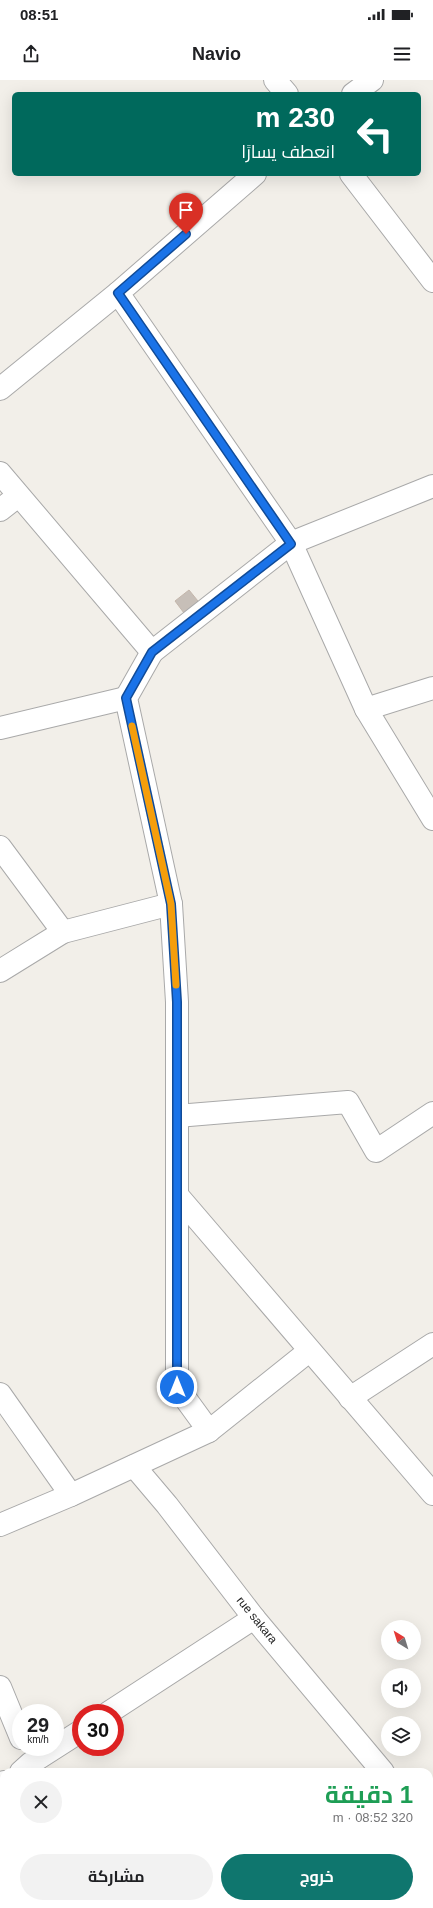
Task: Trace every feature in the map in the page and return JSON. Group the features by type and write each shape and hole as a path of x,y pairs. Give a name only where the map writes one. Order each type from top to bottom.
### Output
{"street":[{"path":"275,80 285,92"},
{"path":"356,92 372,80"},
{"path":"0,389 118,293 253,176"},
{"path":"353,176 433,281"},
{"path":"118,293 291,544 366,709 433,819"},
{"path":"0,473 152,652"},
{"path":"209,1430 177,1387 177,1002 171,904 126,698 152,652 291,544 433,486"},
{"path":"0,510 18,496"},
{"path":"366,709 433,688"},
{"path":"0,728 126,698"},
{"path":"0,847 63,932"},
{"path":"0,971 63,932 171,904"},
{"path":"177,1116 348,1102 376,1151 433,1112"},
{"path":"177,1195 433,1494"},
{"path":"350,1398 433,1344"},
{"path":"0,1526 71,1495 209,1430 309,1351"},
{"path":"0,1394 71,1495"},
{"name":"rue sakara","path":"134,1466 254,1618 380,1768"},
{"path":"122,1704 254,1618"},
{"path":"0,1687 12,1716"},
{"path":"28,1764 72,1737"}],"building":[{"path":"189,590 202,606 187,617 175,601"}],"slow traffic":[{"path":"132,726 171,904 176,985"}],"route":[{"path":"177,1387 177,1002 171,904 126,698 152,652 291,544 118,293 186,234"}]}
